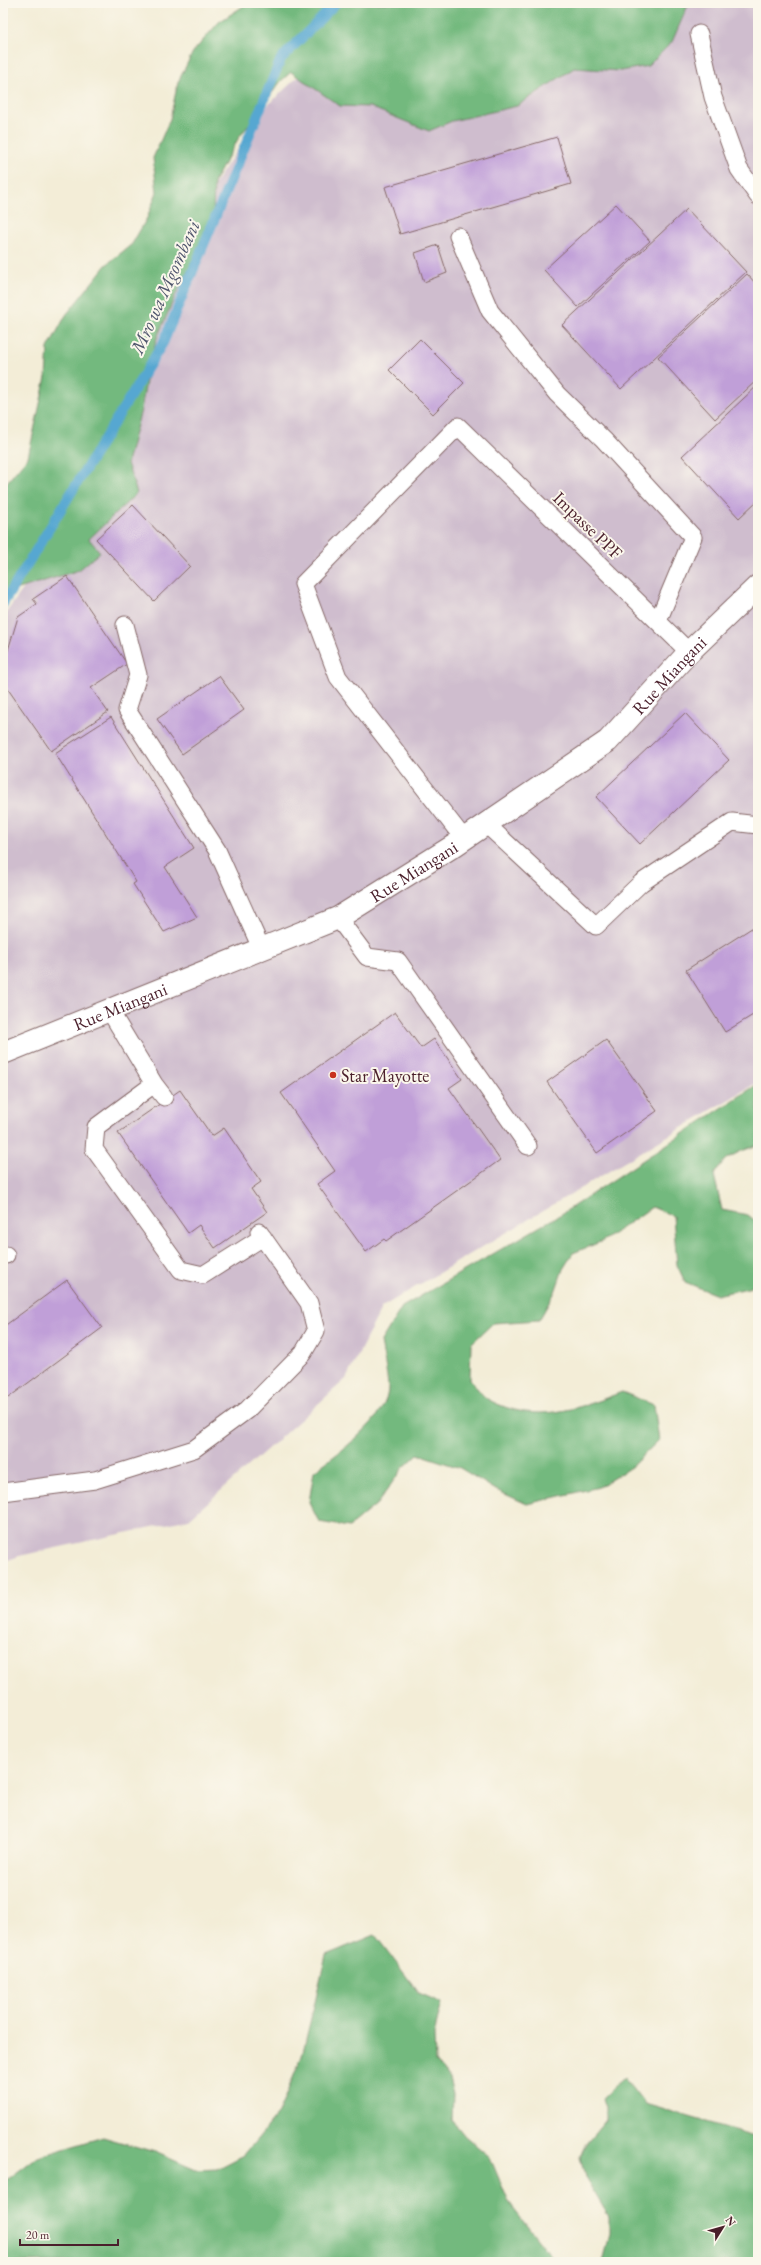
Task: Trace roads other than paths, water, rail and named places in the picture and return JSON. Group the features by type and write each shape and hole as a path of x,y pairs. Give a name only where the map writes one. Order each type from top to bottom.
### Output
{"street":[{"name":"Rue Miangani","path":"3,1053 262,950 338,918 464,839 608,741 689,652 758,586"}],"lane":[{"path":"699,34 713,96 739,169 758,196"},
{"path":"458,236 490,311 557,394 604,440 693,537 658,621"},
{"name":"Impasse PPF","path":"464,839 338,677 303,584 458,426 689,652"},
{"path":"125,625 138,675 127,710 217,850 262,950"},
{"path":"486,824 596,926 641,883 732,822 758,825"},
{"path":"338,918 367,957 398,961 528,1146"},
{"path":"3,1492 95,1480 194,1449 247,1410 304,1353 316,1331 310,1303 261,1235 203,1275 181,1270 94,1149 96,1127 159,1090 110,1011"}],"waterway":[{"name":"Mro wa Mgombani","path":"3,604 163,343 281,59 336,3"}],"place":[{"name":"Star Mayotte","path":"333,1075"}]}
